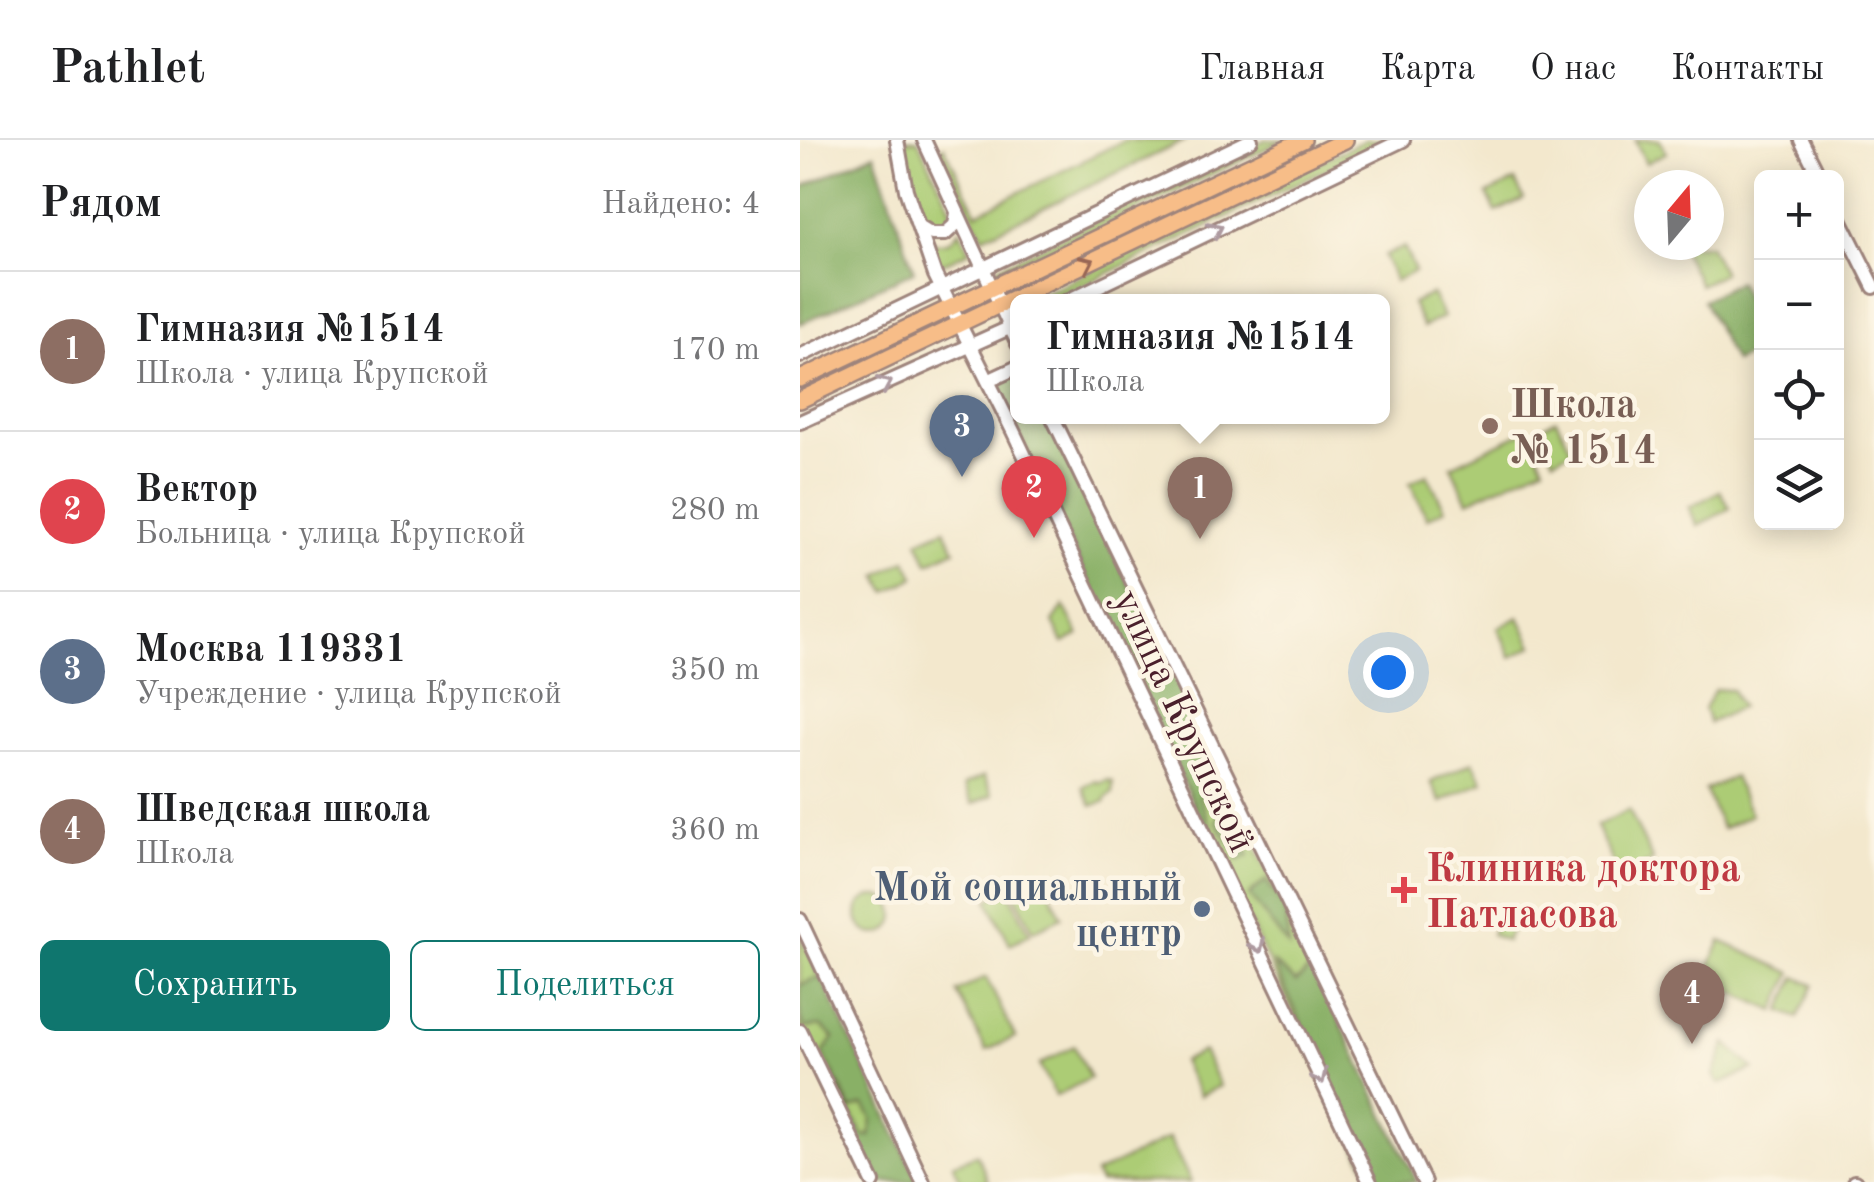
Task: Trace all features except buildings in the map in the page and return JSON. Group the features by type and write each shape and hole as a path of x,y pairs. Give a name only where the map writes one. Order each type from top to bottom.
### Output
{"main road":[{"path":"800,379 1303,140"},
{"path":"1022,294 1345,140"},
{"path":"800,400 1010,300"}],"street":[{"name":"улица Крупской","path":"897,140 917,225 941,288 1370,1182"},
{"path":"924,140 999,305 1010,320"},
{"path":"800,356 1251,140"},
{"path":"1082,294 1403,140"},
{"path":"1801,140 1816,170"},
{"path":"917,225 932,234 945,234 955,225 957,210"},
{"path":"1844,227 1874,287"},
{"path":"800,422 1010,328"},
{"path":"988,381 1010,371"},
{"name":"улица Крупской","path":"1056,424 1424,1182"},
{"path":"800,920 924,1182"},
{"path":"800,1031 873,1182"}],"green space":[{"path":"903,140 918,140 951,208 952,218 943,230 926,227 906,168"},
{"path":"1125,140 1186,140 983,237 939,149 944,146 977,213"},
{"path":"1265,140 1284,140 1002,274 994,273 999,267"},
{"path":"1365,140 1387,140 1065,294 1043,294"},
{"path":"1635,140 1660,140 1666,153 1646,163"},
{"path":"875,153 914,271 800,324 800,188"},
{"path":"1515,181 1524,199 1496,212 1487,194"},
{"path":"959,229 970,251 939,265 931,241 948,242"},
{"path":"1404,247 1415,271 1395,281 1384,256"},
{"path":"1687,260 1716,260 1723,273 1700,285"},
{"path":"1738,282 1754,314 1754,352 1734,362 1703,300"},
{"path":"1432,294 1443,317 1423,327 1412,303"},
{"path":"1010,376 1010,416 995,384"},
{"path":"993,383 1010,405 1010,419"},
{"path":"1556,419 1572,450 1554,459 1539,429"},
{"path":"1012,424 1052,424 1417,1182 1373,1182"},
{"path":"1014,424 1050,424 1212,754 1200,797 1228,876"},
{"path":"1527,430 1544,466 1468,501 1451,466"},
{"path":"1427,474 1445,509 1427,518 1410,483"},
{"path":"1720,491 1730,508 1698,526 1689,508"},
{"path":"945,529 955,550 928,563 918,541"},
{"path":"906,560 915,577 887,592 878,575"},
{"path":"1064,606 1079,635 1063,643 1053,622"},
{"path":"1519,617 1533,646 1511,657 1498,628"},
{"path":"1715,689 1732,690 1741,707 1709,723 1704,709"},
{"path":"1473,762 1483,782 1441,802 1431,782"},
{"path":"984,776 993,795 973,804 964,785"},
{"path":"1734,777 1751,815 1722,829 1705,790"},
{"path":"1113,782 1113,793 1106,801 1092,806 1083,787"},
{"path":"1223,800 1246,829 1241,838 1249,856 1238,860 1216,821"},
{"path":"1629,810 1653,861 1620,877 1596,826"},
{"path":"1042,876 1062,917 1033,931 1013,890"},
{"path":"1266,880 1285,909 1289,947 1249,895"},
{"path":"1008,890 1030,934 1010,944 988,900"},
{"path":"876,896 889,902 895,915 889,928 876,934 863,928 857,915 863,902"},
{"path":"1503,907 1519,912 1506,941 1491,934"},
{"path":"800,935 918,1182 874,1182 800,1027"},
{"path":"1721,941 1792,973 1775,1011 1704,979"},
{"path":"1273,962 1296,982 1313,966 1417,1182 1375,1182"},
{"path":"986,977 1015,1037 986,1051 957,992"},
{"path":"1796,977 1814,985 1798,1018 1781,1011"},
{"path":"822,979 919,1182 876,1182 826,1077 831,1075 863,1135 870,1136 872,1118 864,1105 852,1109 823,1053 834,1038 821,1026 805,1028 800,1017 800,985"},
{"path":"1726,1043 1754,1069 1719,1084 1714,1075"},
{"path":"1074,1046 1090,1078 1056,1096 1039,1065"},
{"path":"1203,1051 1220,1086 1199,1096 1182,1061"},
{"path":"1169,1138 1191,1182 1100,1182 1095,1174"},
{"path":"977,1154 989,1182 961,1182 953,1164"}],"place":[{"name":"Школа № 1514","path":"1490,426"},
{"name":"Москва 119331","path":"962,477"},
{"name":"Вектор","path":"1034,538"},
{"name":"Гимназия №1514","path":"1200,539"},
{"name":"Клиника доктора Патласова","path":"1404,890"},
{"name":"Мой социальный центр","path":"1202,909"},
{"name":"Шведская школа","path":"1692,1044"}]}
